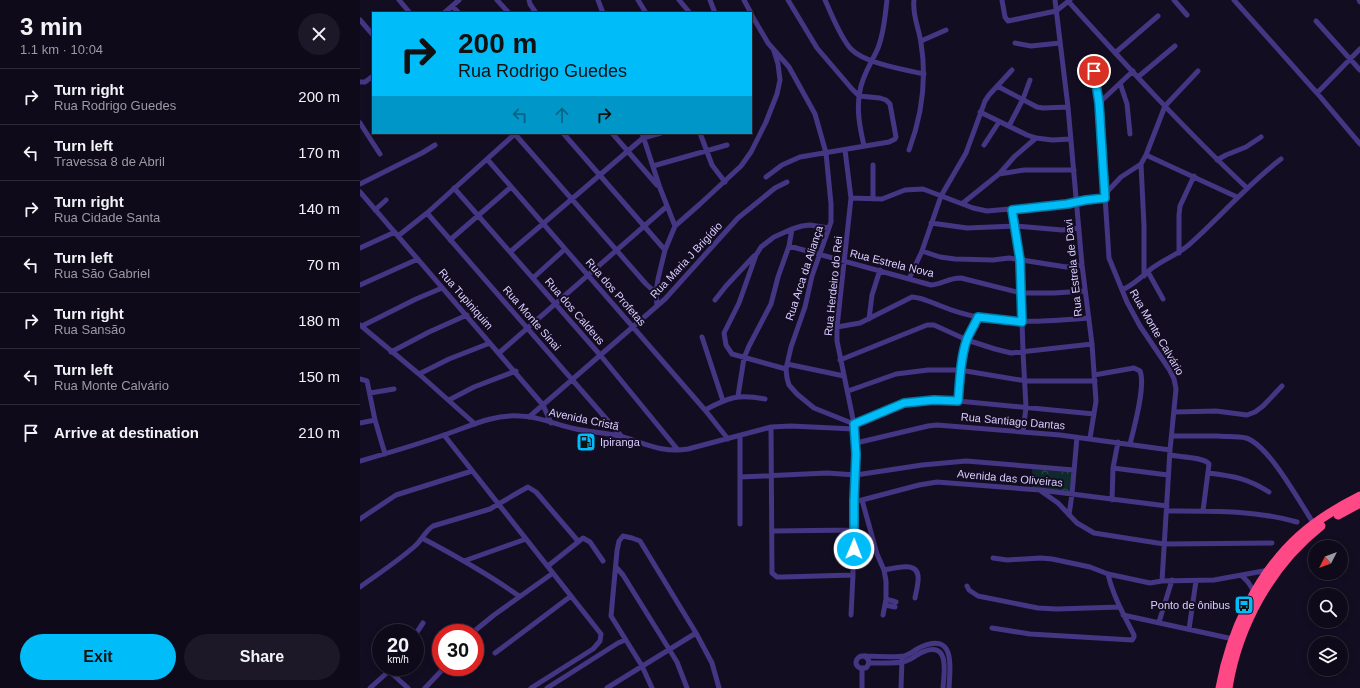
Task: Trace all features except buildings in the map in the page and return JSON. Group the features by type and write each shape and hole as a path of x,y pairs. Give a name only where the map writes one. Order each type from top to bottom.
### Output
{"highway":[{"path":"1220,688 1229,650 1239,624 1255,592 1269,570 1292,543 1314,524 1329,513 1360,496"},
{"path":"1228,688 1239,642 1246,625 1270,582 1295,551 1313,533 1332,518 1360,503"}],"street":[{"path":"399,0 409,12"},
{"path":"445,12 458,0"},
{"path":"497,0 507,12"},
{"path":"529,0 535,12"},
{"path":"598,0 602,12"},
{"path":"638,0 645,12"},
{"path":"679,0 689,12"},
{"path":"710,0 714,12"},
{"name":"Rua Arca da Aliança","path":"744,0 749,12"},
{"path":"766,177 792,160 800,157 892,141 895,139 896,133 892,107 889,102 880,98 859,96 843,80 817,48 788,0"},
{"path":"825,0 850,48 858,54 894,68 924,74"},
{"path":"864,146 859,123 859,96 863,80 882,37 887,0"},
{"path":"910,150 924,91 921,42 915,18 914,0"},
{"path":"1002,0 1006,19 1008,21 1056,11 1069,1 1165,106 1217,160 1247,188"},
{"name":"Rua Estrela de Davi","path":"1055,0 1068,107 1078,228 1092,344 1096,400 1090,438"},
{"path":"1174,0 1187,15"},
{"path":"1234,0 1317,93 1360,144"},
{"path":"452,6 458,12"},
{"path":"1115,53 1158,16"},
{"name":"Rua Arca da Aliança","path":"752,18 774,50 789,67 811,105 818,122 826,153 831,204 831,222 812,276 805,307 795,335 787,366"},
{"path":"360,20 372,34"},
{"path":"1316,21 1360,70"},
{"path":"921,42 946,30"},
{"path":"1015,43 1031,46 1060,43"},
{"path":"1138,77 1175,46"},
{"path":"1317,93 1360,49"},
{"path":"657,305 656,293 665,250 675,226 741,166 751,152 775,100 780,80 774,50"},
{"path":"909,279 922,251 941,196 966,153 984,101 1012,70"},
{"name":"Rua Monte Calvário","path":"1094,71 1099,103 1109,258 1127,302 1140,326 1174,379 1176,389 1168,475 1162,581"},
{"path":"1099,103 1133,71"},
{"path":"852,198 882,199 905,190 923,189 973,208 987,211 1012,210 1076,202 1105,196 1121,177 1141,164 1165,106 1198,71"},
{"path":"360,82 372,80"},
{"path":"1009,126 1023,99 1030,80"},
{"path":"1120,83 1127,104 1130,134"},
{"path":"997,86 1037,107 1068,107"},
{"path":"980,112 1036,138 1052,140 1071,139"},
{"path":"984,145 999,122"},
{"path":"360,123 380,154"},
{"path":"360,248 397,234 427,213 514,134"},
{"path":"516,134 656,293"},
{"path":"564,134 665,250"},
{"path":"613,134 660,188"},
{"path":"700,134 714,169 724,182"},
{"path":"510,252 628,151 642,135 666,207 675,226"},
{"path":"1217,160 1246,147 1261,137"},
{"path":"963,203 999,174 1014,157 1036,138"},
{"path":"360,184 435,145"},
{"path":"653,166 727,145"},
{"name":"Rua Herdeiro do Rei","path":"845,150 852,198 837,327 837,340 840,360 848,391 856,443 851,614"},
{"path":"1146,155 1238,197"},
{"name":"Rua dos Profetas","path":"487,159 706,410 728,438"},
{"path":"1122,290 1144,276 1161,262 1179,253 1262,174 1281,159"},
{"path":"1141,164 1144,226 1144,276"},
{"path":"873,166 873,199"},
{"path":"999,174 1024,170 1074,170"},
{"path":"1179,253 1180,206 1194,176"},
{"name":"Rua Maria J Brigídio","path":"529,417 634,328 676,288 688,272 712,249 738,218 775,188 787,182"},
{"path":"450,240 511,187"},
{"name":"Rua dos Caldeus","path":"454,188 600,356 678,450"},
{"name":"Rua Tupiniquim","path":"360,192 442,288 516,371 544,405 551,423"},
{"path":"375,210 386,200"},
{"path":"499,353 666,207"},
{"path":"1012,210 1016,226 1020,260 1023,352 1026,381 1026,407 1023,432"},
{"name":"Rua Monte Sinai","path":"427,213 622,437"},
{"path":"932,223 967,228 1016,226 1052,230 1078,228"},
{"path":"829,228 810,225 792,229 768,241 761,247 756,255 738,304 724,333 726,345 730,352 736,356 844,376"},
{"path":"738,396 744,358 771,304 778,277 789,246 792,229"},
{"name":"Rua Estrela Nova","path":"789,246 931,285 938,284 952,278 961,278 1021,293 1085,291"},
{"path":"533,278 565,249"},
{"path":"922,251 940,257 955,259 1009,258 1066,267 1082,265"},
{"path":"715,300 726,286 756,255"},
{"path":"360,286 418,259"},
{"path":"869,319 872,295 880,270"},
{"path":"1148,272 1163,299"},
{"path":"442,288 361,326 419,374 475,424"},
{"path":"837,327 852,325 869,319 912,297 921,298 941,306 978,317 1022,322 1088,318"},
{"path":"391,352 429,332 467,315"},
{"path":"958,401 960,370 967,340 978,317"},
{"path":"840,360 927,325 934,325 967,340 1011,353 1092,344"},
{"path":"702,337 723,401"},
{"path":"419,374 449,359 490,343"},
{"path":"787,366 786,378 789,385 803,400 814,408 854,427 904,403 934,400 1094,414"},
{"path":"848,391 896,374 928,370 960,370 1026,381 1094,378 1134,368 1140,371 1141,381 1138,410 1130,444"},
{"path":"449,400 474,387 516,371"},
{"path":"360,379 367,381 375,420 385,454"},
{"path":"1175,412 1216,411 1247,415 1255,412 1263,406 1282,386"},
{"path":"370,394 394,389"},
{"path":"706,410 723,401 738,396 764,399"},
{"name":"Avenida Cristã","path":"360,461 500,417 529,417 576,429 622,437 663,450 678,450 740,436 771,427 854,427"},
{"path":"360,423 375,420"},
{"name":"Rua Santiago Dantas","path":"856,443 938,425 1023,432 1090,438 1170,452 1208,462 1208,473"},
{"path":"771,427 772,573 777,577 853,574"},
{"path":"444,435 601,634 600,641 593,649 531,688"},
{"path":"740,436 740,524"},
{"path":"1172,436 1234,437 1254,441 1277,467 1314,524"},
{"path":"1069,515 1077,437"},
{"path":"1112,500 1113,468 1118,442"},
{"path":"740,477 827,473 856,475 922,465 966,461 1074,470"},
{"path":"1113,468 1168,475"},
{"path":"360,519 396,495 472,471"},
{"path":"1203,511 1208,473 1241,478 1260,486 1269,492"},
{"name":"Avenida das Oliveiras","path":"854,501 937,482 1040,490 1167,508 1277,516 1297,522"},
{"path":"360,587 417,545 427,531 433,526 490,509 528,487 532,488 578,541"},
{"path":"1040,490 1058,503 1077,523 1094,533 1164,544 1272,544"},
{"path":"862,500 877,554 884,570 886,581 886,602 883,615"},
{"path":"772,531 854,530"},
{"path":"652,688 642,666 611,616 619,542 623,536 640,541 696,633 712,664 719,688"},
{"path":"422,538 464,560 519,596"},
{"path":"548,566 583,538 587,539 603,561"},
{"path":"464,560 526,539"},
{"path":"992,558 1007,560 1047,558 1090,567 1108,574 1154,583 1172,580 1214,580 1269,570"},
{"path":"616,567 623,575 670,649 677,662 687,688"},
{"path":"884,570 904,567 911,567 916,570 918,575 915,598"},
{"path":"483,624 519,596 553,573"},
{"path":"992,628 1024,633 1130,641 1133,639 1134,635 1123,615 1108,574"},
{"path":"1242,576 1255,592"},
{"path":"1159,622 1172,580"},
{"path":"1189,629 1196,581"},
{"path":"967,586 969,590 978,596 1038,608 1057,609 1120,607"},
{"path":"495,653 571,596"},
{"path":"886,602 896,604"},
{"path":"1123,615 1233,640"},
{"path":"607,688 696,633"},
{"path":"549,687 618,642 625,640"},
{"path":"869,663 902,659 929,643 943,645 948,651 951,660 949,688"},
{"path":"862,669 858,668 856,662 859,657 865,656 908,660 924,651 934,649 942,655 944,662 943,688"},
{"path":"865,656 869,663"},
{"path":"901,688 902,659"},
{"path":"862,669 866,668 869,663"},
{"path":"862,669 862,688"},
{"path":"370,688 383,676"},
{"path":"397,676 408,688"},
{"path":"425,688 436,676"}],"green space":[{"path":"1032,469 1072,472 1070,492 1033,487"}],"place":[{"name":"Ipiranga","path":"586,442"},
{"name":"Ponto de ônibus","path":"1244,605"}],"route":[{"path":"854,549 854,501 856,475 856,443 854,424 904,403 934,400 958,401 960,370 965,348 967,340 978,317 1022,322 1020,260 1016,226 1012,210 1105,198 1099,103 1094,71"}]}
